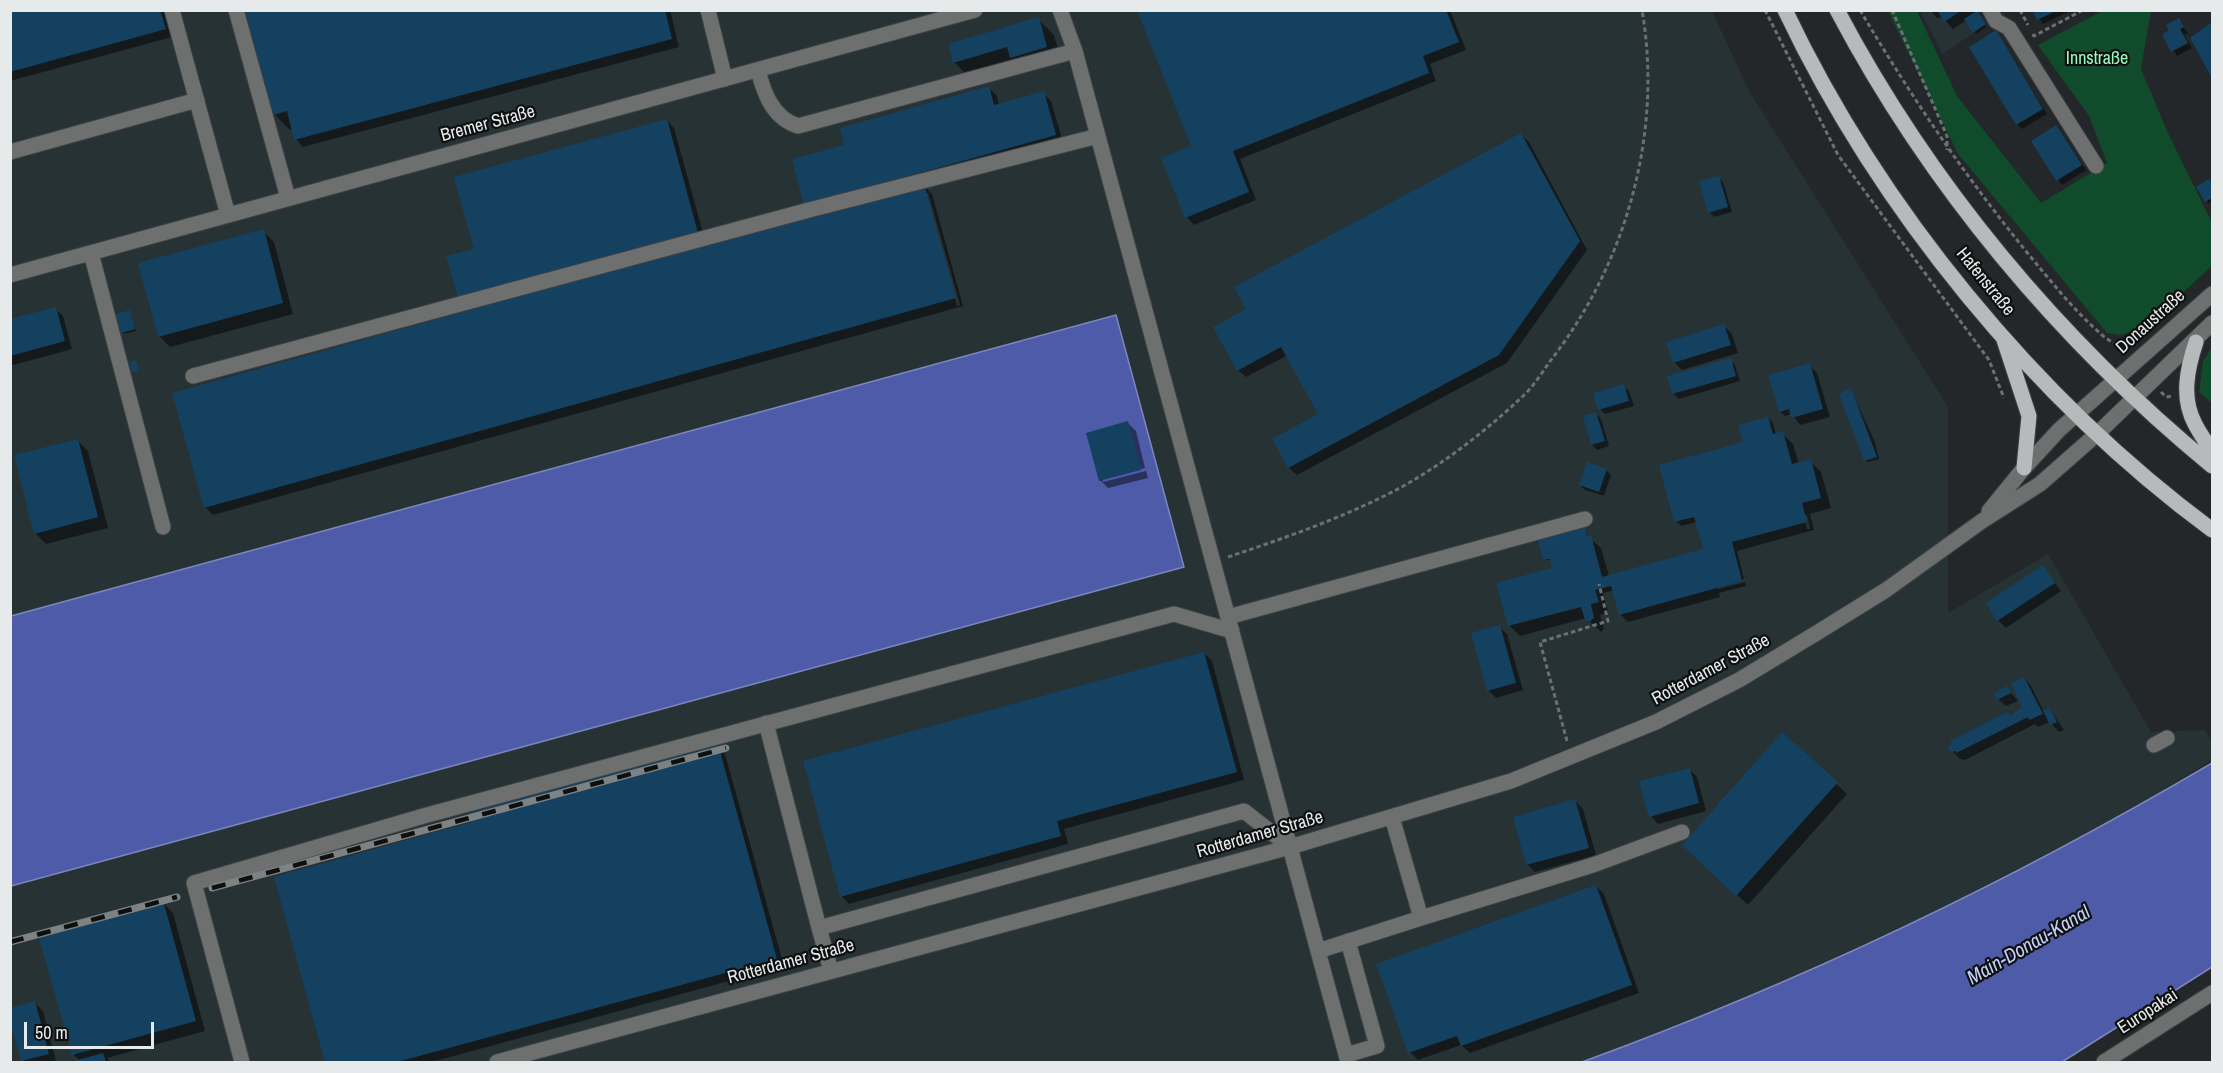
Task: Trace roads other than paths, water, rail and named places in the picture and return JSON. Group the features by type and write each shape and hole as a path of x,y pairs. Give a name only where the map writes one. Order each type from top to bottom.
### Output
{"main road":[{"name":"Hafenstraße","path":"1785,10 1831,99 1871,164 1922,235 2002,334 2098,433 2158,487 2212,531"},
{"name":"Hafenstraße","path":"1837,10 1869,68 1917,144 1974,222 2032,292 2115,379 2212,466"},
{"path":"2002,334 2029,416 2024,468"},
{"path":"2196,342 2188,371 2187,393 2194,422 2212,452"}],"street":[{"path":"172,10 228,215"},
{"path":"236,10 288,198"},
{"path":"708,10 725,79"},
{"name":"Bremer Straße","path":"10,275 975,10"},
{"path":"1060,10 1075,51 1347,1059 1377,1046 1348,941"},
{"path":"1990,10 1996,21 2009,28 2096,166"},
{"path":"758,70 764,93 776,111 786,123 798,126 1075,51"},
{"path":"10,152 197,100"},
{"path":"194,376 809,210 1098,136"},
{"path":"91,253 163,527"},
{"name":"Donaustraße","path":"2115,379 2212,294"},
{"path":"2135,398 2196,342 2212,323"},
{"name":"Rotterdamer Straße","path":"1982,521 2024,468 2077,413 2115,379"},
{"name":"Rotterdamer Straße","path":"497,1062 1290,848 1511,782 1656,722 1739,680 1886,590 1982,521 2040,484 2135,398"},
{"path":"242,1062 194,883 438,812 1174,614 1230,624 1585,519"},
{"path":"766,723 831,971"},
{"path":"819,928 1244,811 1290,848"},
{"path":"1392,817 1421,918"},
{"path":"1318,951 1593,865 1682,832"},
{"name":"Europakai","path":"2104,1062 2212,993"}],"water":[{"path":"1116,315 1184,567 11,886 11,616"},
{"name":"Main-Donau-Kanal","path":"2212,763 2212,967 2062,1062 1582,1062 1745,998 1904,927 2060,848"}],"railway":[{"path":"212,888 726,748"},
{"path":"10,942 177,897"}],"park label":[{"name":"Innstraße","path":"2097,59"}]}
